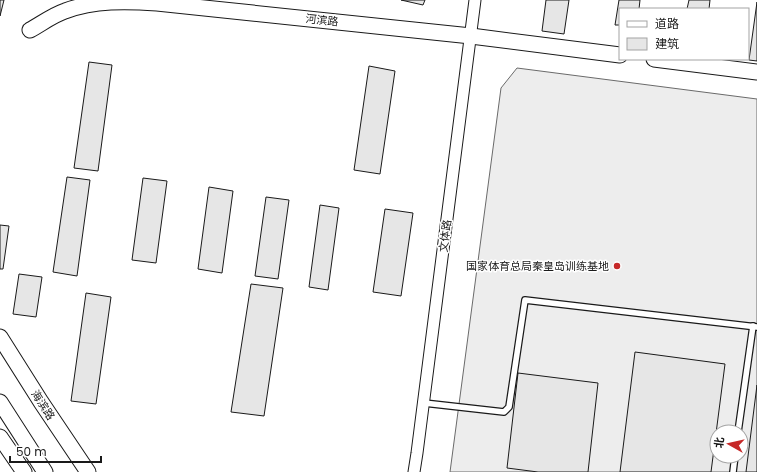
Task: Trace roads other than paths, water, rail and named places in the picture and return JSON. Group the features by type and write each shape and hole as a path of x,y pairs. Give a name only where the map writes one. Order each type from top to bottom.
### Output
{"street":[{"name":"文体路","path":"414,472 424,404 475,0"},
{"name":"河滨路","path":"30,30 64,11 88,4 119,1 157,3 471,36 619,55"},
{"path":"662,60 757,72"},
{"name":"海滨路","path":"0,337 88,472"},
{"name":"海滨路","path":"0,354 77,472"},
{"path":"0,402 45,472"},
{"path":"0,437 24,472"}],"lane":[{"path":"424,404 504,412 509,407 524,300 755,326 739,424"}],"place":[{"name":"国家体育总局秦皇岛训练基地","path":"617,266"}]}
